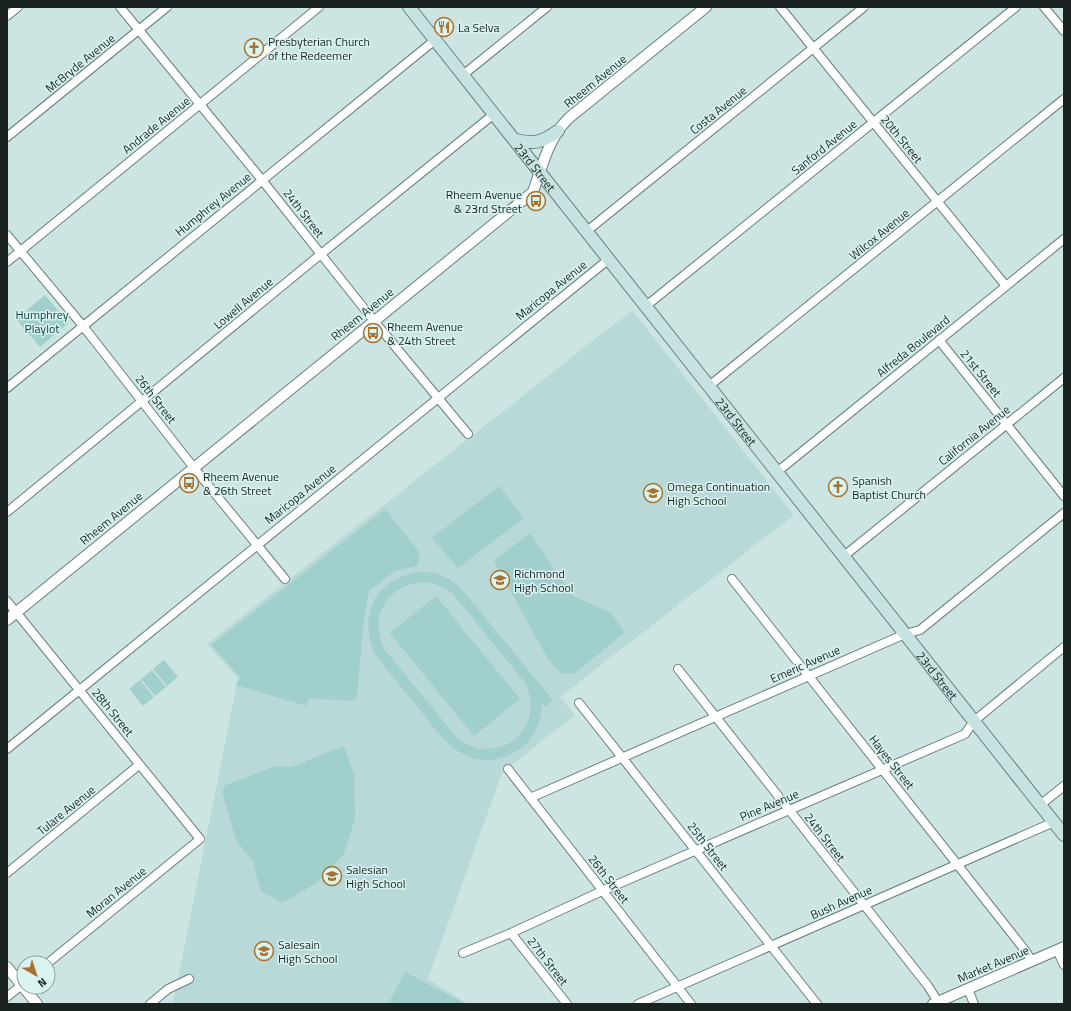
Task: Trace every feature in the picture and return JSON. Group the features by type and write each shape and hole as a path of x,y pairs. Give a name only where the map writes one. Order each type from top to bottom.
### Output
{"main road":[{"name":"23rd Street","path":"409,7 1064,835"},
{"path":"515,140 536,143 558,131"}],"street":[{"path":"7,16 18,7"},
{"name":"24th Street","path":"120,7 262,180 374,321 468,434"},
{"name":"McBryde Avenue","path":"7,137 167,7"},
{"name":"Andrade Avenue","path":"7,262 319,7"},
{"path":"463,75 547,7"},
{"name":"Rheem Avenue","path":"7,620 533,192 547,154 558,131 570,117 706,7"},
{"name":"20th Street","path":"780,7 1006,286"},
{"name":"Costa Avenue","path":"587,231 864,7"},
{"name":"Sanford Avenue","path":"646,306 1016,7"},
{"path":"1044,7 1064,31"},
{"name":"Humphrey Avenue","path":"7,388 435,40"},
{"name":"Wilcox Avenue","path":"709,386 1064,100"},
{"name":"Lowell Avenue","path":"7,512 494,114"},
{"name":"26th Street","path":"7,235 285,579"},
{"name":"Alfreda Boulevard","path":"777,472 1064,239"},
{"name":"Maricopa Avenue","path":"7,749 608,259"},
{"name":"21st Street","path":"939,340 1064,496"},
{"name":"California Avenue","path":"844,556 1064,378"},
{"name":"Emeric Avenue","path":"530,798 905,634 920,630 1064,513"},
{"name":"Hayes Street","path":"732,579 1032,961"},
{"name":"28th Street","path":"7,600 200,840"},
{"name":"Pine Avenue","path":"462,952 511,933 602,891 965,734 974,721 1064,647"},
{"name":"24th Street","path":"678,669 928,986 935,1003"},
{"name":"25th Street","path":"579,703 818,1004"},
{"name":"Tulare Avenue","path":"7,873 139,765"},
{"name":"26th Street","path":"508,769 691,1004"},
{"path":"1040,805 1064,786"},
{"name":"Bush Avenue","path":"638,1004 1054,822"},
{"name":"Moran Avenue","path":"56,957 200,840"},
{"name":"27th Street","path":"511,933 567,1004"},
{"path":"1061,949 1064,965"},
{"name":"Market Avenue","path":"935,1003 1061,949"},
{"path":"7,967 16,977"},
{"path":"150,1004 168,989 189,979"},
{"path":"7,996 16,989"},
{"path":"968,989 974,1004"},
{"path":"31,995 37,1004"}],"shaded area":[{"name":"Richmond High School","path":"632,310 794,515 560,697 575,715 502,773 428,979 468,1004 173,1004 238,678 207,644"}],"green space":[{"name":"Humphrey Playlot","path":"45,295 68,323 40,347 16,319"},
{"path":"499,486 524,518 458,568 432,538"},
{"path":"385,509 420,553 417,566 395,571 369,591 364,619 357,696 353,701 309,698 306,706 236,685 240,677 211,645"},
{"path":"530,533 573,596 611,613 625,632 574,674 561,673 549,661 494,561"},
{"path":"419,572 430,573 445,577 459,586 553,700 545,707 542,703 539,723 533,735 524,746 511,754 497,759 477,759 466,755 446,742 384,667 375,654 370,640 368,626 370,612 374,601 382,590 392,582 404,576","holes":["420,582 437,585 452,593 526,684 531,700 530,716 524,729 515,739 503,746 489,749 474,747 458,739 384,649 380,637 379,626 380,615 384,605 398,590 408,585"]},
{"path":"436,596 520,699 474,736 390,633"},
{"path":"164,660 178,677 167,686 153,669"},
{"path":"152,670 166,687 155,696 141,679"},
{"path":"140,680 154,697 143,706 129,689"},
{"path":"344,746 354,775 355,818 344,854 318,882 282,903 261,891 253,862 236,840 222,791 226,785 276,766 291,767"},
{"path":"405,972 466,1004 388,1004"}],"place":[{"name":"La Selva","path":"444,27"},
{"name":"Presbyterian Church of the Redeemer","path":"254,48"},
{"name":"Rheem Avenue & 23rd Street","path":"536,201"},
{"name":"Rheem Avenue & 24th Street","path":"373,333"},
{"name":"Rheem Avenue & 26th Street","path":"189,483"},
{"name":"Spanish Baptist Church","path":"838,487"},
{"name":"Omega Continuation High School","path":"653,493"},
{"name":"Richmond High School","path":"500,580"},
{"name":"Salesian High School","path":"332,876"},
{"name":"Salesain High School","path":"264,951"}]}
